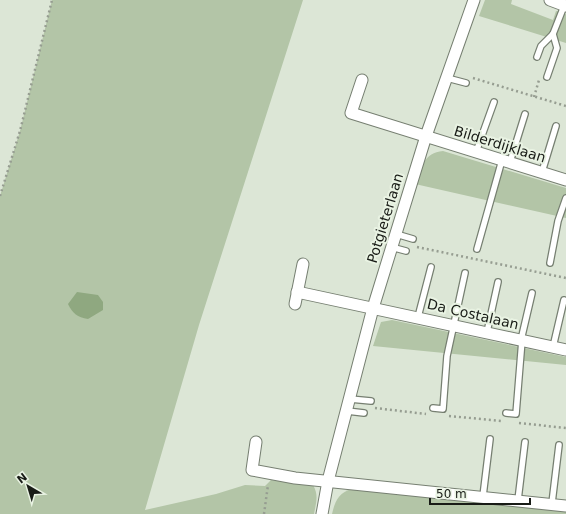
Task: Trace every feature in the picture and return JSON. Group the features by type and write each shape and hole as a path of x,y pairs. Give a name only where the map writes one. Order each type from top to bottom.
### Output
{"street":[{"name":"Potgieterlaan","path":"322,514 328,482 372,308 426,136 474,0"},
{"path":"550,0 565,6"},
{"path":"362,80 351,112 426,136"},
{"name":"Bilderdijklaan","path":"426,136 566,180"},
{"path":"295,304 303,264"},
{"path":"298,292 372,308"},
{"name":"Da Costalaan","path":"372,308 566,350"},
{"path":"256,442 252,470 328,482 483,496 552,503 566,506"}],"lane":[{"path":"536,57 542,46 553,34 565,6"},
{"path":"547,77 557,48 553,34"},
{"path":"447,78 466,83"},
{"path":"476,152 494,102"},
{"path":"477,249 506,161 525,114"},
{"path":"542,172 556,126"},
{"path":"550,263 558,221 566,198"},
{"path":"393,241 413,239"},
{"path":"393,241 406,251"},
{"path":"418,317 431,267"},
{"path":"433,408 443,409 447,356 465,273"},
{"path":"487,332 498,282"},
{"path":"506,413 516,414 521,340 532,293"},
{"path":"553,347 564,300"},
{"path":"350,399 371,401"},
{"path":"347,411 364,413"},
{"path":"483,496 490,438"},
{"path":"518,500 525,442"},
{"path":"552,503 559,444"}],"path":[{"path":"0,196 20,131 52,0"},
{"path":"471,77 566,106"},
{"path":"393,241 566,278"},
{"path":"371,408 433,414"},
{"path":"441,415 503,421"},
{"path":"511,422 566,428"},
{"path":"264,514 269,472"}],"shaded area":[{"path":"52,0 303,0 199,325 145,510 216,494 245,485 265,486 271,480 313,485 316,496 314,514 0,514 0,196 20,131"},
{"path":"485,0 512,0 511,4 553,20 556,11 566,14 566,43 479,16"},
{"path":"443,151 566,188 566,218 415,184 421,167 427,158 437,152"},
{"path":"77,292 98,295 103,302 103,310 88,319 76,314 68,304"},
{"path":"392,320 566,357 566,365 373,346 381,322"},
{"path":"352,489 566,509 566,514 332,514 338,498 344,492"}]}
